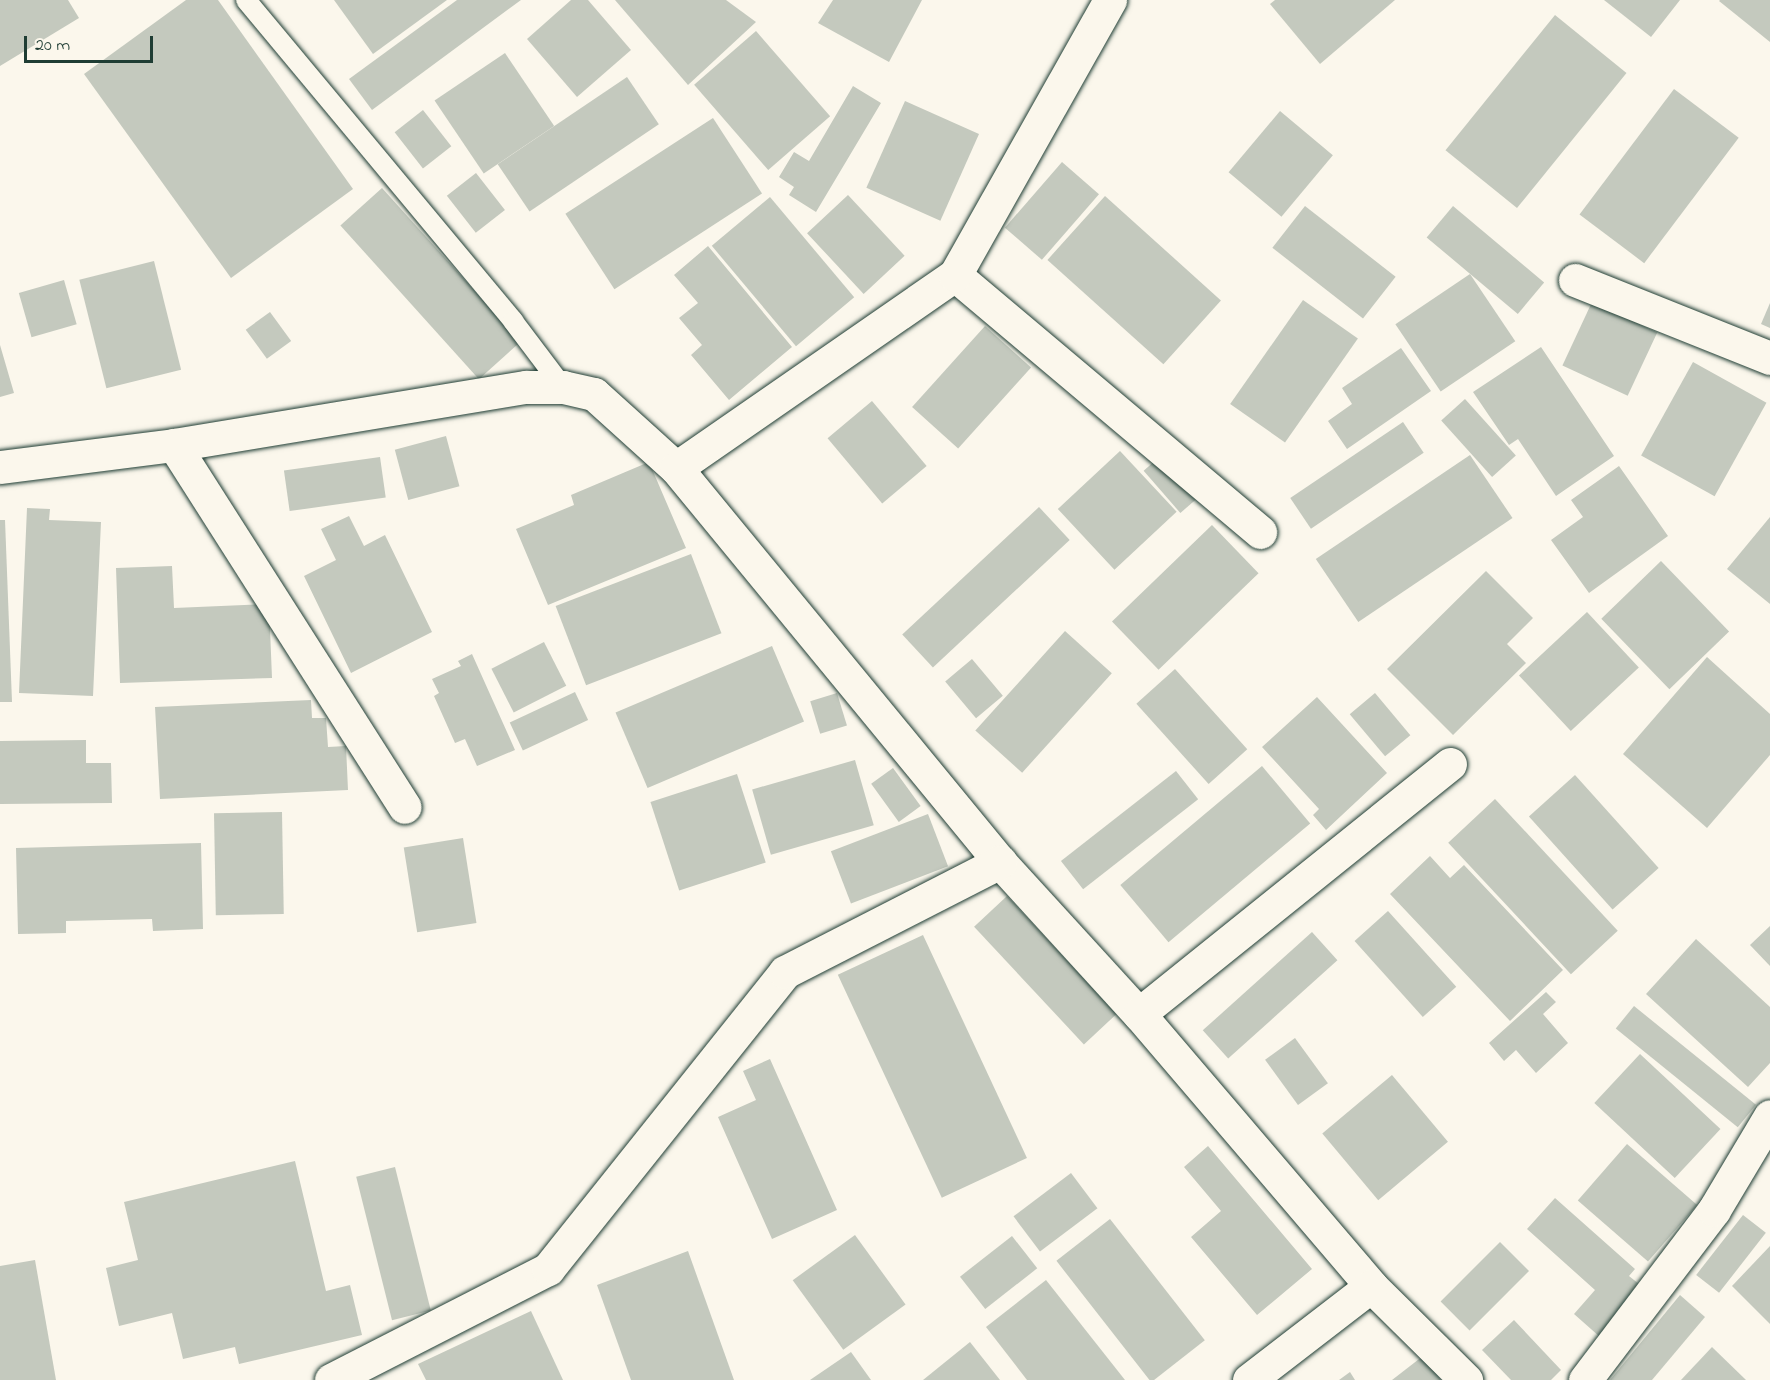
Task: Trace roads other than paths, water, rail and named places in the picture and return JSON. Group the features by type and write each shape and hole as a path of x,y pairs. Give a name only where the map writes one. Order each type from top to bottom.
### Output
{"street":[{"path":"676,468 955,275 1110,0"},
{"path":"955,275 1260,532"},
{"path":"1575,280 1770,358"},
{"path":"0,467 174,445 526,387 563,387 594,394 676,468 1000,862 1139,1014 1371,1286 1466,1380"},
{"path":"174,445 405,807"},
{"path":"1139,1014 1450,764"},
{"path":"331,1380 548,1269 785,972 1000,862"},
{"path":"1585,1380 1714,1210 1770,1116"},
{"path":"1249,1380 1371,1286"}],"lane":[{"path":"246,0 513,321 563,387"}]}
